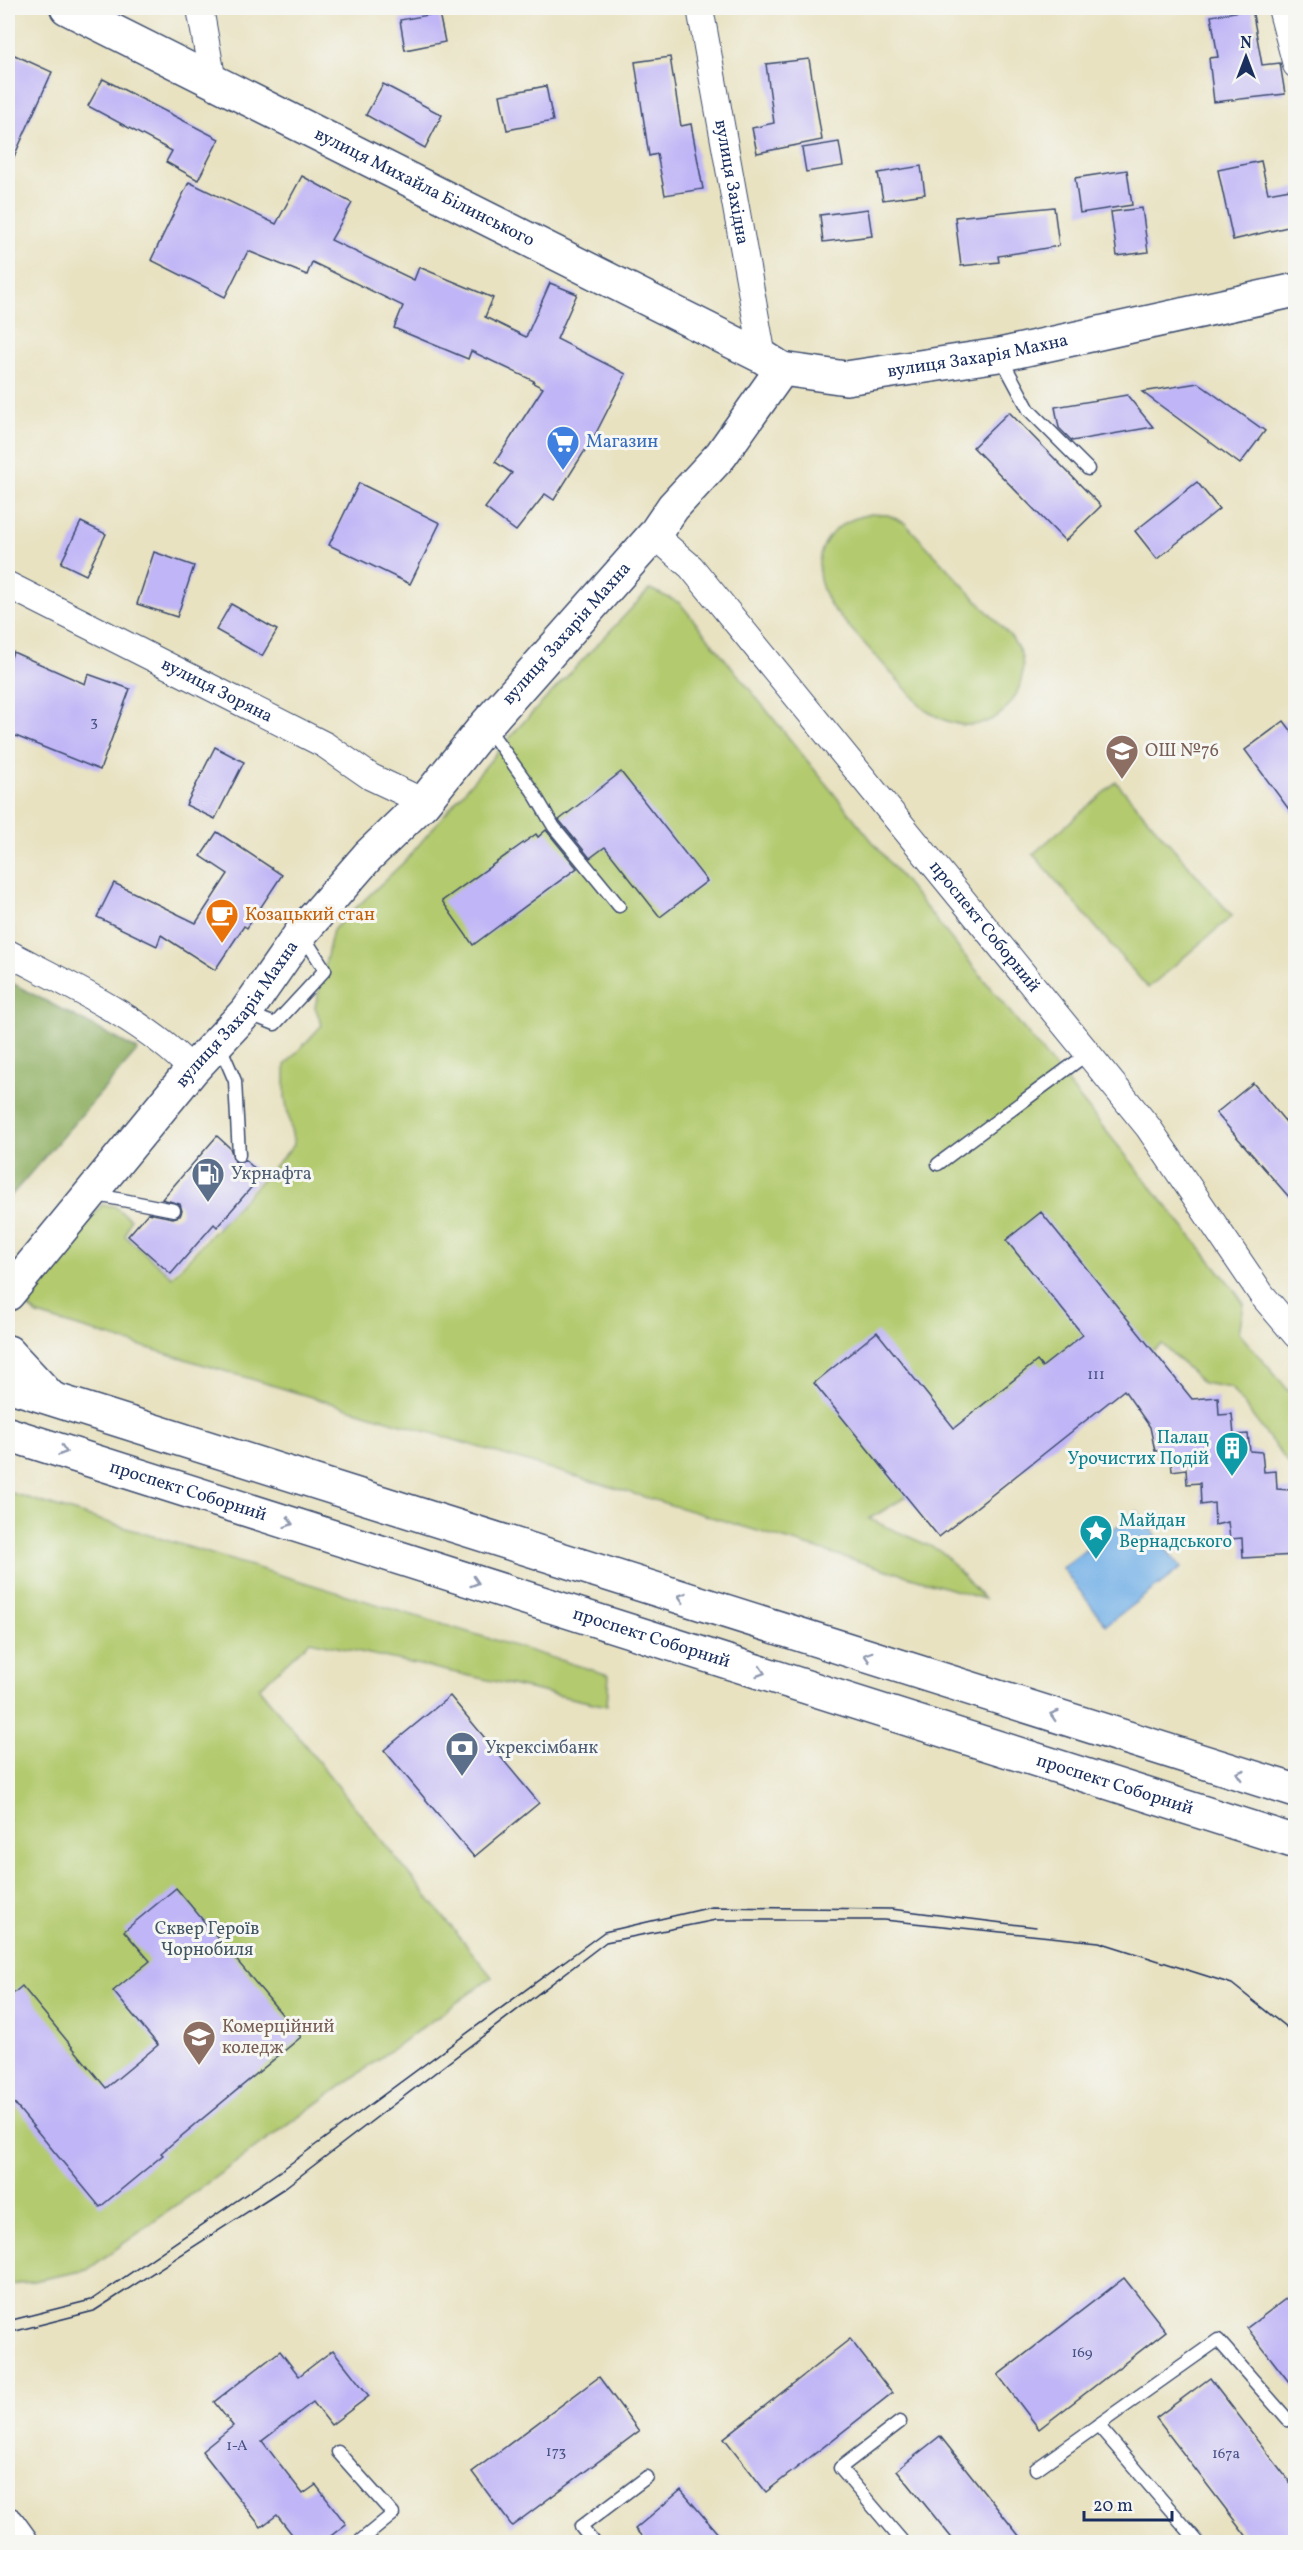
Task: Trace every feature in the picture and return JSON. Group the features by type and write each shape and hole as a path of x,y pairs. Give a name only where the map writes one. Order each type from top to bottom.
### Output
{"main road":[{"name":"вулиця Михайла Білинського","path":"67,8 772,363"},
{"name":"вулиця Захарія Махна","path":"8,1294 192,1070 246,1012 301,933 368,856 424,802 486,726 654,535 673,507 721,455 772,363 846,378 999,355 1296,290"},
{"path":"8,1352 51,1398"},
{"path":"8,1385 1296,1791"},
{"name":"проспект Соборний","path":"8,1434 1296,1842"},
{"path":"8,2524 21,2542"}],"street":[{"path":"200,8 213,82"},
{"name":"вулиця Західна","path":"700,8 772,363"},
{"path":"1281,8 1296,65"},
{"name":"проспект Соборний","path":"654,535 691,567 1148,1128 1262,1295 1296,1335"},
{"name":"вулиця Зоряна","path":"8,585 325,745 371,777 424,802"},
{"path":"8,953 85,993 174,1049 192,1070"}],"lane":[{"path":"999,355 1029,410 1088,469"},
{"path":"486,726 532,790 554,827 619,906"},
{"path":"218,1041 235,1081 239,1155"},
{"path":"938,1164 1087,1054"},
{"path":"91,1194 174,1210"},
{"path":"1036,2469 1218,2340 1288,2420 1296,2416"},
{"path":"900,2422 840,2468 903,2542"},
{"path":"1098,2425 1198,2542"},
{"path":"338,2452 393,2514 359,2542"},
{"path":"593,2542 581,2527 647,2477"}],"green space":[{"path":"870,514 888,515 905,523 1012,638 1022,658 1023,670 1016,694 1002,713 981,723 962,725 925,710 832,608 820,577 819,562 822,549 839,527 853,519"},
{"path":"650,589 680,603 1232,1287 1244,1304 1239,1333 1295,1398 1295,1472 1231,1388 1203,1383 1162,1344 869,1519 941,1551 984,1599 38,1315 20,1301 102,1205 114,1206 130,1219 125,1236 172,1277 294,1145 285,1098 285,1065 322,1025 315,1007 333,930 405,861 518,728"},
{"path":"1116,782 1232,916 1148,988 1033,854"},
{"path":"8,981 138,1050 8,1199"},
{"name":"Сквер Героїв Чорнобиля","path":"8,1492 609,1675 607,1706 310,1641 259,1688 492,1977 87,2270 8,2286"}],"water":[{"path":"1137,1511 1181,1568 1106,1625 1062,1568"}],"building":[{"path":"1252,9 1262,65 1280,63 1285,94 1214,102 1209,58 1218,57 1211,16"},
{"path":"439,13 445,42 405,50 400,20"},
{"path":"8,52 52,72 8,170"},
{"path":"670,57 681,126 691,124 703,189 665,195 657,154 649,156 635,62"},
{"path":"809,59 822,140 757,153 752,128 774,123 766,64"},
{"path":"103,79 219,139 198,180 166,162 172,151 88,106"},
{"path":"383,84 442,115 425,148 366,115"},
{"path":"546,86 553,121 507,130 500,95"},
{"path":"839,142 843,166 806,172 802,148"},
{"path":"1261,161 1268,193 1296,188 1296,225 1233,240 1218,170"},
{"path":"921,166 925,194 883,200 878,173"},
{"path":"1127,170 1132,205 1080,213 1075,178"},
{"path":"302,176 352,203 331,240 414,280 419,267 493,298 485,317 526,337 550,283 577,294 557,339 626,374 596,433 554,500 545,494 516,531 485,508 512,473 495,462 543,388 533,383 534,381 471,351 468,359 394,328 403,306 312,262 307,275 248,251 225,297 151,260 189,182 276,224"},
{"path":"1054,207 1059,246 998,256 999,262 961,266 955,217"},
{"path":"1142,208 1148,252 1117,256 1111,212"},
{"path":"868,209 872,236 823,242 820,215"},
{"path":"1198,383 1265,431 1240,464 1142,392"},
{"path":"1127,395 1153,427 1072,441 1059,428 1055,407"},
{"path":"1009,412 1101,506 1065,541 973,447"},
{"path":"1197,482 1219,509 1157,559 1135,531"},
{"path":"359,483 440,523 410,584 329,545"},
{"path":"81,522 106,534 86,575 61,563"},
{"path":"154,552 194,566 177,617 137,604"},
{"path":"231,604 277,630 262,656 216,630"},
{"path":"13,652 85,684 88,674 130,689 100,770 8,733 8,665"},
{"path":"1284,721 1296,737 1296,819 1245,750"},
{"path":"215,747 244,762 215,819 186,805"},
{"path":"621,772 707,881 660,917 605,847 590,858 559,820"},
{"path":"546,830 577,868 473,945 442,901 536,834 538,837"},
{"path":"217,832 282,875 247,928 244,926 215,970 161,935 157,946 97,917 114,883 196,923 228,874 201,856"},
{"path":"1253,1083 1296,1134 1296,1205 1216,1113"},
{"name":"Укрнафта","path":"217,1136 230,1148 235,1162 245,1160 262,1175 217,1227 214,1224 171,1274 128,1236 148,1213 173,1218 180,1216 182,1211 180,1204 162,1199"},
{"path":"1041,1212 1192,1399 1218,1397 1219,1415 1232,1414 1234,1435 1248,1434 1250,1451 1262,1452 1264,1472 1276,1471 1277,1489 1291,1490 1293,1509 1296,1509 1296,1555 1243,1558 1242,1538 1230,1539 1228,1522 1215,1525 1214,1503 1201,1505 1200,1483 1187,1484 1186,1469 1172,1471 1170,1451 1155,1451 1150,1427 1124,1390 939,1537 814,1383 877,1332 954,1428 1037,1361 1042,1367 1083,1335 1006,1240"},
{"name":"Укрексімбанк","path":"450,1696 539,1803 474,1857 384,1750"},
{"name":"Комерційний коледж","path":"176,1888 301,2037 161,2153 163,2155 100,2207 8,2096 8,1998 22,1986 106,2088 158,2045 113,1991 150,1961 124,1931"},
{"path":"1124,2278 1166,2331 1039,2429 998,2375"},
{"path":"1296,2291 1296,2391 1247,2328"},
{"path":"850,2339 892,2393 766,2492 724,2438"},
{"path":"333,2350 369,2396 331,2425 313,2402 262,2441 303,2494 316,2485 346,2524 323,2542 298,2542 277,2515 261,2527 202,2451 233,2426 214,2402 280,2351 299,2376"},
{"path":"599,2377 639,2431 512,2526 472,2472"},
{"path":"1210,2378 1296,2490 1296,2542 1251,2542 1156,2418"},
{"path":"940,2436 1024,2542 955,2542 897,2470"},
{"path":"681,2490 725,2542 647,2542 635,2529"}],"tram line":[{"path":"8,2321 91,2300 283,2169 604,1932 712,1907 891,1909 1036,1927"},
{"path":"8,2333 94,2311 283,2189 606,1942 716,1920 884,1920 1099,1942 1232,1984 1296,2035"}],"place":[{"name":"Магазин","path":"563,471"},
{"name":"ОШ №76","path":"1122,780"},
{"name":"Козацький стан","path":"222,944"},
{"name":"Укрнафта","path":"208,1203"},
{"name":"Палац Урочистих Подій","path":"1232,1477"},
{"name":"Майдан Вернадського","path":"1096,1560"},
{"name":"Укрексімбанк","path":"462,1777"},
{"name":"Комерційний коледж","path":"199,2066"}]}
